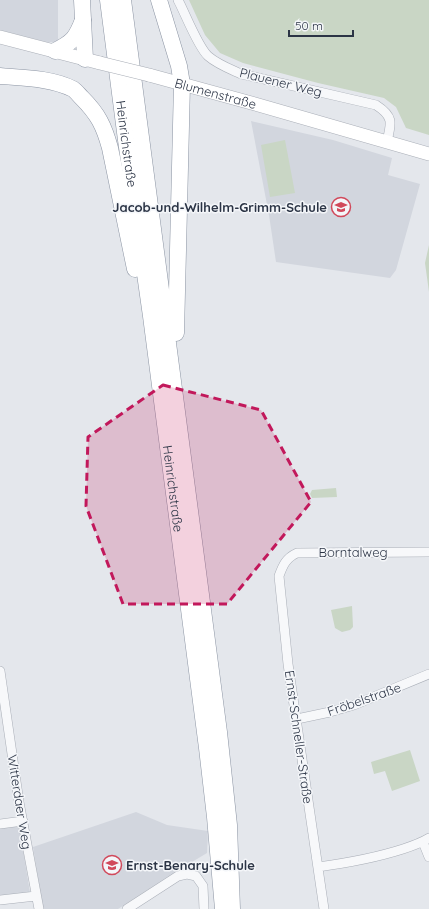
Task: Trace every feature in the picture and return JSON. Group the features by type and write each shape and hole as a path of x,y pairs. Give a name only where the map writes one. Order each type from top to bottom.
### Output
{"highway":[{"path":"82,0 83,18 93,61"},
{"path":"108,0 125,72"},
{"path":"123,0 125,72"},
{"path":"159,0 179,66 182,84 175,358 173,378"},
{"path":"55,51 74,39 83,18"},
{"name":"Heinrichstraße","path":"125,72 151,316 215,817 232,909"},
{"name":"Heinrichstraße","path":"125,72 173,378 219,732 229,825 223,909"},
{"path":"0,76 35,79 57,83 74,90 93,109 105,130 110,148 142,306 151,316"},
{"path":"219,909 226,881 239,891 240,909"}],"street":[{"name":"Plauener Weg","path":"178,0 207,56 224,67 241,74 376,105 386,111 390,119 390,129 387,141"},
{"name":"Blumenstraße","path":"0,38 149,75 429,154"},
{"name":"Borntalweg","path":"282,566 289,557 297,553 429,552"},
{"name":"Ernst-Schneller-Straße","path":"282,566 279,576 279,584 311,830 324,909"},
{"name":"Witterdaer Weg","path":"0,671 38,909"},
{"name":"Fröbelstraße","path":"297,718 330,712 354,705 429,674"},
{"path":"0,824 23,821"},
{"path":"318,867 352,862 388,854 426,840 429,857"},
{"path":"127,909 178,876 187,874 196,876 203,886 204,909"},
{"path":"0,900 36,896"}],"highlighted area":[{"path":"163,385 261,410 311,502 227,604 123,604 86,506 88,437"}],"shaded area":[{"path":"0,0 58,0 58,42 47,42 0,30"},
{"name":"Jacob-und-Wilhelm-Grimm-Schule","path":"251,121 333,140 392,158 388,175 420,184 396,270 390,278 276,262 269,215"},
{"name":"Ernst-Benary-Schule","path":"136,812 167,825 208,831 207,853 118,909 43,909 33,847"},
{"path":"18,819 31,899 0,904 0,821"}],"green space":[{"path":"189,0 429,0 429,135 406,128 396,107 384,98 318,83 243,63 220,53 205,35"},
{"path":"285,140 295,193 270,197 261,145"},
{"path":"429,245 429,292 425,263"},
{"path":"336,488 337,497 312,498 310,494 312,490"},
{"path":"352,606 353,627 350,630 342,632 335,628 331,610"},
{"path":"410,750 420,781 392,791 385,771 374,774 371,762"}],"place":[{"name":"Jacob-und-Wilhelm-Grimm-Schule","path":"341,207"},
{"name":"Ernst-Benary-Schule","path":"112,865"}]}
